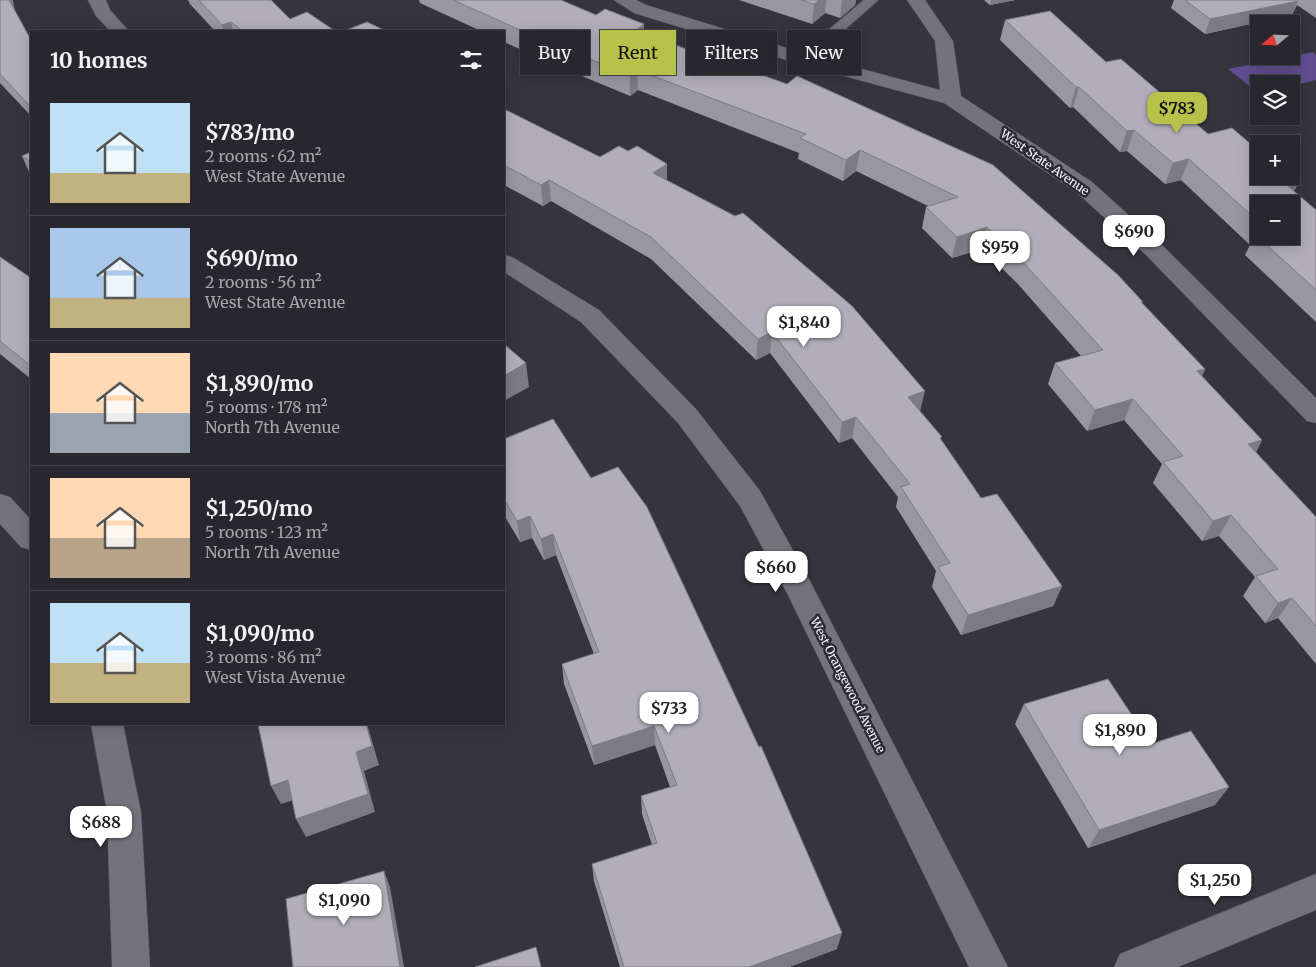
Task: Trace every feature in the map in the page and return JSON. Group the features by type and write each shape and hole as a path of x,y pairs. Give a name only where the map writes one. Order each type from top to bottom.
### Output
{"street":[{"path":"96,0 102,12 119,30"},
{"name":"West State Avenue","path":"623,0 640,9 787,53"},
{"path":"916,0 944,41 951,99"},
{"name":"West State Avenue","path":"861,74 951,99 1084,188 1154,250 1316,414"},
{"name":"West Orangewood Avenue","path":"505,263 590,316 688,416 750,499 800,590 989,967"},
{"path":"0,505 30,538"},
{"path":"106,725 124,812 131,967"},
{"path":"1134,967 1316,892"}],"lane":[{"path":"836,30 872,0"}],"shaded area":[{"path":"1313,52 1316,55 1316,80 1300,84 1300,75 1250,75 1250,87 1228,69 1250,65 1300,65 1300,55"}],"building":[{"path":"0,0 9,0 30,38 30,106 0,74"},
{"path":"199,0 271,0 290,19 307,12 334,30 242,30 231,22 222,25"},
{"path":"453,0 561,0 596,15 605,9 644,24 636,30 600,30 600,63 590,59 590,30 520,30"},
{"path":"801,0 819,0 814,4"},
{"path":"1185,0 1297,0 1298,1 1210,19"},
{"path":"1050,11 1106,62 1121,59 1208,134 1232,128 1250,143 1250,185 1291,185 1288,186 1298,195 1250,195 1250,214 1189,159 1173,163 1134,130 1127,131 1079,87 1076,87 1005,20"},
{"path":"367,22 384,30 347,30"},
{"path":"676,45 686,49 686,75 762,75 787,84 797,76 993,165 1118,275 1205,369 1197,371 1262,440 1248,444 1316,517 1316,626 1292,598 1278,603 1256,576 1278,569 1231,515 1213,521 1163,462 1183,456 1133,399 1095,410 1055,363 1103,350 1023,262 987,227 957,237 926,207 958,197 860,150 846,160 800,138 806,134 650,75 676,75"},
{"path":"505,110 600,157 619,146 628,151 637,146 667,164 653,173 735,216 743,213 852,306 925,391 908,397 942,437 940,438 981,498 997,494 1062,586 968,615 938,567 950,563 901,487 910,484 856,417 842,422 772,332 758,339 651,237 549,180 541,185 505,166"},
{"path":"30,152 30,161 22,156"},
{"path":"1300,196 1316,210 1316,290 1267,245 1300,245"},
{"path":"0,257 30,277 30,365 0,341"},
{"path":"505,345 526,363 505,375"},
{"path":"553,419 591,478 618,467 647,507 759,747 761,746 842,933 749,967 624,967 592,864 657,843 641,796 677,785 654,726 592,746 562,664 599,652 553,534 541,539 530,516 517,521 505,501 505,439"},
{"path":"1108,679 1151,744 1191,731 1229,787 1099,830 1024,704"},
{"path":"258,725 366,725 372,746 356,752 368,794 296,819 288,780 271,786"},
{"path":"384,871 400,967 293,967 286,899"},
{"path":"536,947 541,967 475,967"}]}
